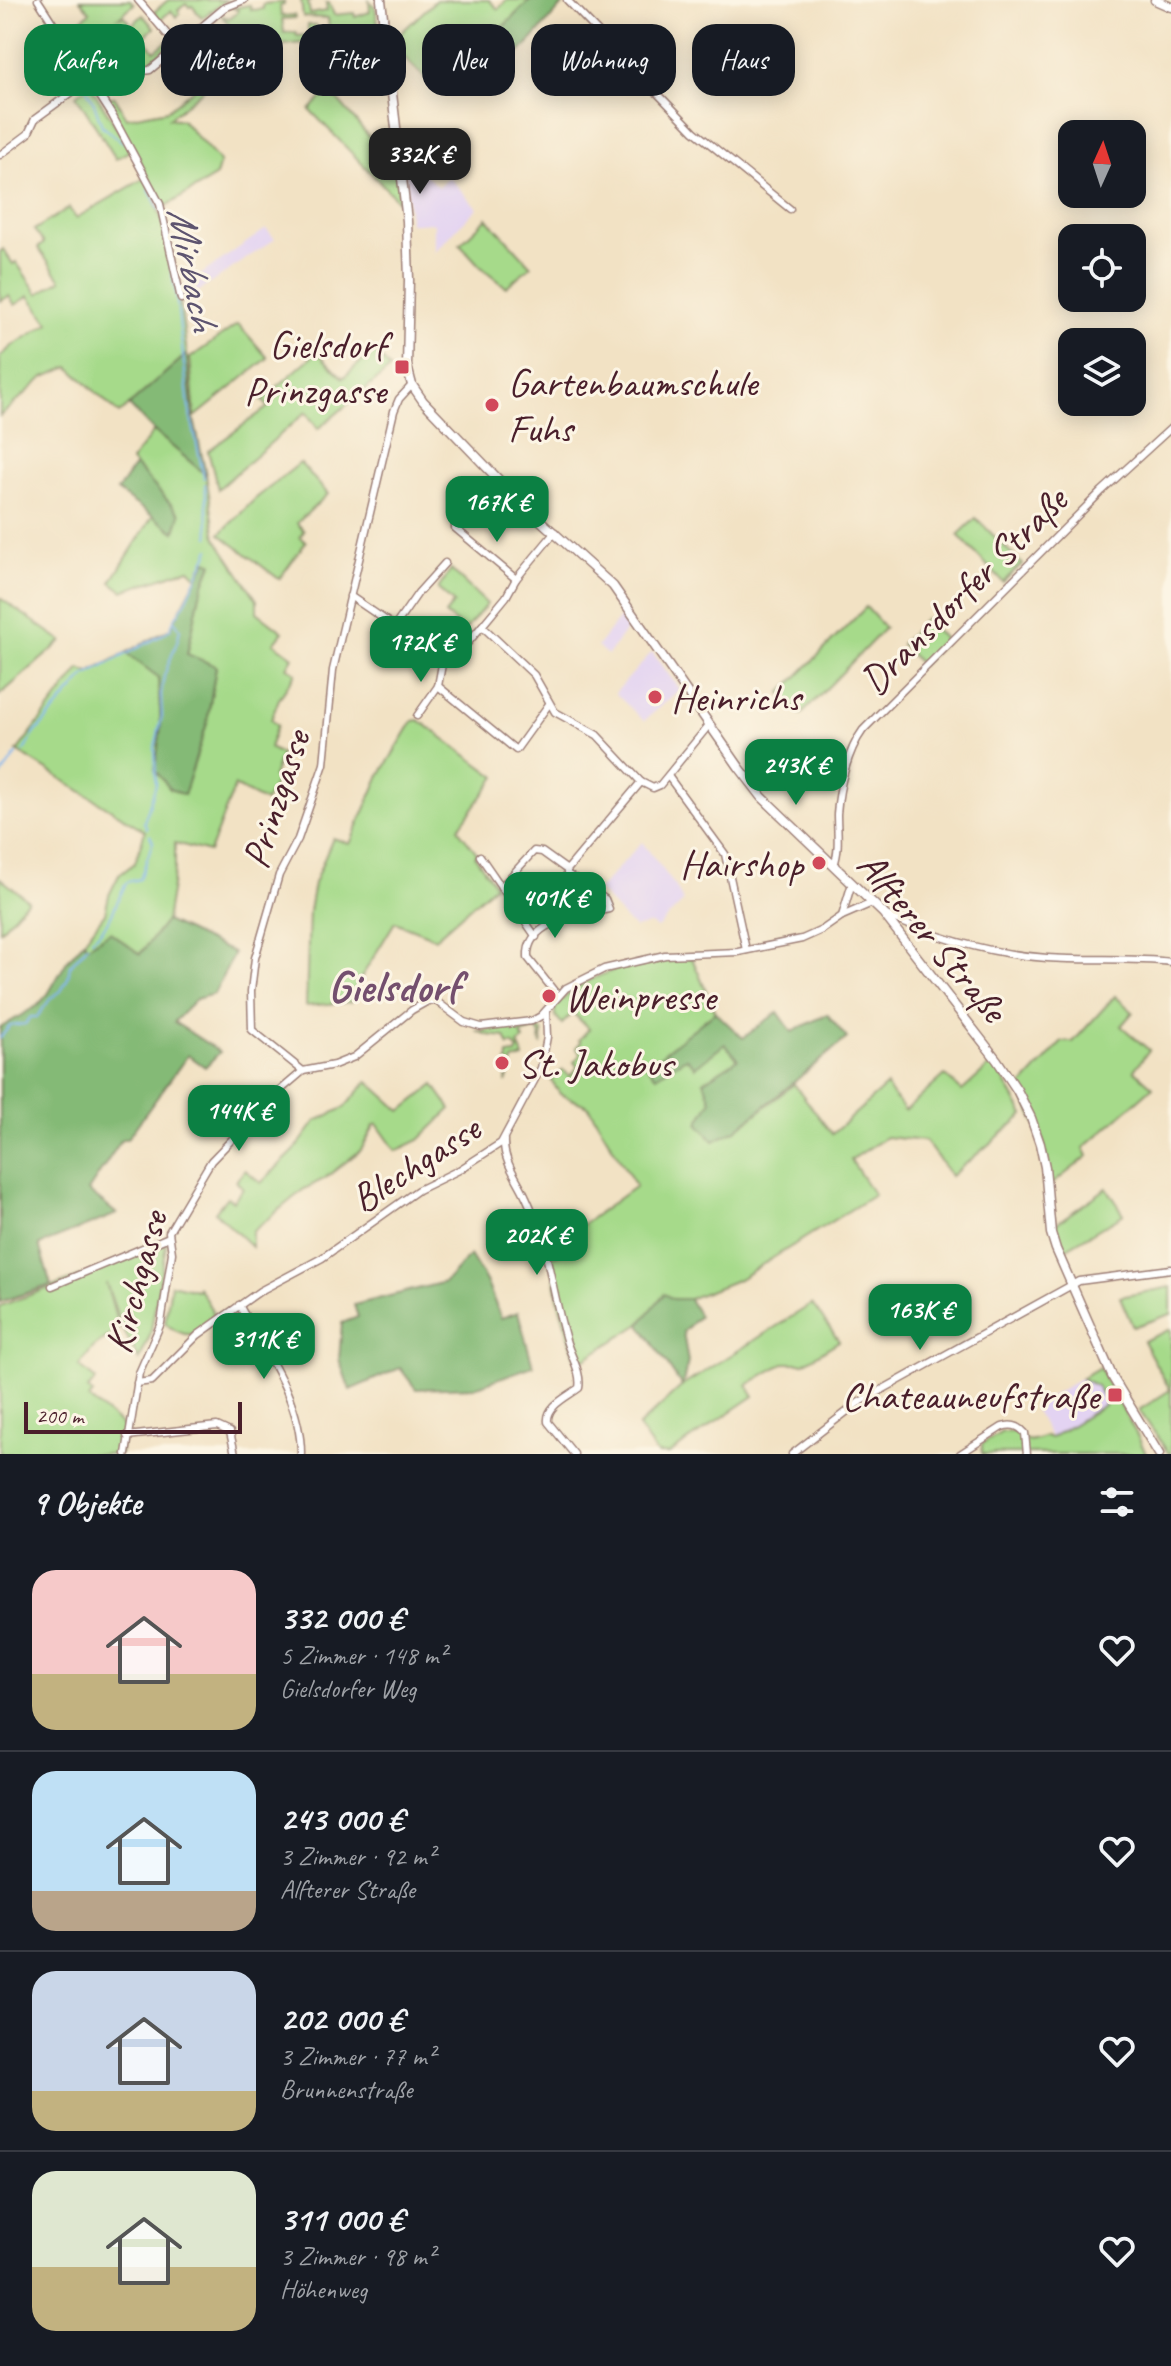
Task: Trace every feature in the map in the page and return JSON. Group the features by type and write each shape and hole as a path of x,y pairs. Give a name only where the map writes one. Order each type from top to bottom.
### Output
{"street":[{"path":"38,0 54,24"},
{"path":"138,0 161,27"},
{"path":"205,24 224,8 244,0"},
{"path":"381,0 407,221 407,366 412,385"},
{"path":"567,0 694,131 790,209"},
{"path":"1155,0 1171,7"},
{"path":"0,155 28,134 35,119 67,96"},
{"path":"100,96 160,204 181,299"},
{"name":"Alfterer Straße","path":"412,385 423,401 492,473 613,586 762,797 883,913 997,1060 1018,1091 1040,1144 1051,1233 1072,1286 1113,1378 1159,1454"},
{"name":"Prinzgasse","path":"303,1071 252,1030 251,982 279,875 298,839 324,764 333,670 350,596 394,411 399,399 412,385"},
{"name":"Dransdorfer Straße","path":"834,865 843,783 854,742 863,730 1025,566 1171,428"},
{"path":"455,520 455,528 516,579"},
{"path":"443,659 457,655 555,532"},
{"path":"395,626 418,593 445,563"},
{"path":"350,596 443,659"},
{"path":"482,626 534,675 549,704 562,717 597,735 641,782 653,788 668,776 709,725"},
{"path":"417,716 438,686 443,659"},
{"path":"438,686 516,750 549,704"},
{"path":"668,776 725,854 746,950"},
{"path":"567,870 641,782"},
{"path":"501,887 534,851 542,852 567,870 567,874 605,899 609,909 559,919 536,937 529,948 528,958 558,996"},
{"path":"480,856 536,937"},
{"path":"842,916 852,883"},
{"path":"546,1011 574,982 594,972 676,953 746,950 809,937 842,916 872,903"},
{"path":"883,913 939,938 1028,956 1171,962"},
{"name":"Kirchgasse","path":"126,1454 141,1365 160,1326 172,1253 169,1237 182,1208 211,1161 276,1094 303,1071 334,1065 354,1057 412,1010 428,1001 436,1001 464,1022 481,1027 535,1021 546,1011"},
{"name":"Blechgasse","path":"137,1383 152,1381 198,1335 239,1305 332,1252 418,1190 459,1170 504,1140 541,1068 547,1037 546,1011"},
{"path":"504,1140 506,1159 542,1236 564,1332 580,1380 579,1388 547,1415 548,1422 574,1454"},
{"path":"52,1286 169,1237"},
{"path":"792,1454 858,1403 1079,1281 1171,1269"},
{"path":"239,1305 293,1406 301,1429 301,1454"},
{"path":"960,1454 1009,1425 1022,1429 1027,1438 1027,1454"},
{"path":"127,1436 217,1426 230,1432 235,1454"}],"shaded area":[{"path":"404,154 438,187 449,177 477,208 434,252 434,223 410,223"},
{"path":"266,229 275,239 183,302 180,289"},
{"path":"620,617 628,627 608,655 597,647"},
{"path":"652,652 680,690 644,721 615,693"},
{"path":"642,842 676,887 683,902 657,928 651,924 634,928 598,890"},
{"path":"1081,1378 1097,1386 1104,1405 1051,1438 1033,1407"}],"green space":[{"path":"80,0 130,0 134,4 119,17 124,16 131,24 82,24 80,21 90,12"},
{"path":"168,0 226,0 202,18 192,6 186,4 178,10 180,13 177,17 171,11 160,20 154,12"},
{"path":"301,0 312,0 308,2 310,14 327,11 326,3 329,3 334,15 354,13 355,17 370,12 369,1 375,7 378,24 329,24 328,18 303,17"},
{"path":"436,0 489,0 498,9 507,0 530,0 506,24 422,24 422,75 406,59 406,28"},
{"path":"530,0 561,0 564,4 546,24 531,24 531,41 515,58 515,24 506,24"},
{"path":"284,2 280,6 281,16 294,15 295,18 282,19 283,24 229,24 222,16 229,18 237,13 238,10 233,8 250,5 251,10 263,9 263,4"},
{"path":"143,15 154,28 145,36 145,24 133,24"},
{"path":"283,26 284,33 296,32 299,43 283,45"},
{"path":"145,40 155,51 161,46 161,52 147,64"},
{"path":"77,96 97,96 131,150 116,159"},
{"path":"104,96 115,97 126,118 168,110 185,96 196,96 169,118 182,120 220,162 216,176 163,208"},
{"path":"323,96 334,96 396,168 400,203 310,110"},
{"path":"145,178 168,242 187,354 119,414 69,367 44,377 0,416 0,357 49,323 29,296 15,305 9,296 0,301 0,252 3,249 13,264 16,262 38,294 61,280 38,248 44,243 34,230 69,208 76,218"},
{"path":"487,218 531,266 506,287 480,266 460,244"},
{"path":"238,324 268,358 195,417 190,358"},
{"path":"374,350 390,369 318,429 306,412 218,489 208,451 268,407 262,400 317,352 343,378"},
{"path":"187,354 193,415 206,475 154,431 129,405"},
{"path":"154,431 206,475 216,538 257,600 257,612 283,632 274,643 293,657 287,667 296,673 279,699 271,720 277,725 269,748 281,754 273,777 277,779 265,802 235,786 209,852 175,843 175,868 166,921 140,954 87,946 84,941 105,913 109,895 119,875 135,863 145,831 17,751 80,669 89,673 126,653 158,676 161,726 156,770 170,789 184,795 207,723 216,666 187,655 200,594 212,564 201,567 197,577 189,569 123,591 111,582 153,516 175,532 179,514 131,461"},
{"path":"300,463 328,494 297,523 304,531 300,537 306,542 279,579 220,534 255,499"},
{"path":"135,465 180,514 175,532 117,491"},
{"path":"976,518 1022,564 1003,582 958,535"},
{"path":"206,561 212,563 200,594 187,654 216,666 207,723 184,795 170,789 155,770 161,726 158,677 126,653 170,629"},
{"path":"451,570 487,604 465,630 445,614 454,603 438,589"},
{"path":"0,598 62,641 0,695"},
{"path":"866,607 885,628 801,715 781,693"},
{"path":"925,619 946,641 921,665 901,644"},
{"path":"419,720 496,777 458,829 477,853 475,856 495,885 435,938 395,922 350,1002 306,1006 309,911 314,883 333,838 350,844 379,777 413,721"},
{"path":"0,878 28,900 0,931"},
{"path":"166,921 234,953 214,994 196,999 174,1022 220,1052 205,1067 188,1055 127,1139 122,1139 88,1191 117,1214 39,1245 51,1285 0,1302 0,1028 38,1005 84,941 88,946 110,932 140,954"},
{"path":"692,958 715,1012 648,1066 687,1058 725,1044 739,1059 704,1081 736,1130 794,1084 832,1134 886,1086 905,1111 945,1075 962,1091 994,1062 1024,1115 951,1176 925,1141 886,1137 851,1160 874,1195 739,1279 689,1299 673,1299 664,1294 640,1324 577,1364 559,1303 551,1257 572,1249 570,1234 636,1186 588,1106 560,1094 551,1080 563,1070 570,1076 578,1067 574,1062 581,1054 576,1048 589,1029 573,1013 562,1024 555,1015 555,1008 583,984 618,969 655,961"},
{"path":"1115,996 1133,1012 1121,1026 1149,1050 1134,1070 1153,1087 1084,1148 1088,1156 1050,1186 1043,1140 1020,1088 1062,1042 1073,1042"},
{"path":"715,1012 743,1038 778,1012 792,1032 827,1014 847,1038 736,1130 714,1141 698,1123 711,1101 704,1081 738,1059 725,1044 695,1067 686,1058 656,1076 647,1066"},
{"path":"537,1025 543,1033 541,1045 536,1029 521,1034 524,1040 518,1044 524,1058 513,1061 506,1083 508,1055 516,1054 518,1049 512,1044 509,1046 505,1037 478,1031"},
{"path":"368,1081 401,1111 434,1085 451,1109 419,1140 396,1151 377,1124 374,1126 361,1150 324,1179 304,1189 252,1232 252,1247 215,1212 227,1197 233,1201 243,1188 236,1181 245,1170 261,1183 294,1151 316,1121 344,1108"},
{"path":"1107,1188 1124,1214 1062,1251 1054,1225"},
{"path":"162,1242 166,1245 150,1336 139,1360 121,1325 106,1283 119,1328 93,1348 79,1366 96,1380 88,1389 93,1394 89,1399 124,1427 120,1454 0,1454 0,1306 125,1260"},
{"path":"470,1255 486,1281 501,1318 518,1312 533,1366 475,1387 416,1389 400,1368 350,1390 339,1359 342,1323 358,1317 354,1305 445,1282"},
{"path":"171,1284 197,1290 198,1287 216,1317 193,1334 171,1328 165,1323"},
{"path":"1171,1287 1171,1314 1133,1327 1120,1297"},
{"path":"664,1294 673,1299 689,1299 699,1316 683,1332 688,1362 682,1386 640,1324"},
{"path":"812,1304 839,1341 804,1363 784,1363 747,1385 754,1396 669,1454 657,1454 638,1427 682,1386"},
{"path":"1171,1329 1169,1454 1139,1410 1170,1390 1143,1341"},
{"path":"1100,1367 1146,1454 982,1454 982,1444 1002,1432 1014,1432 1029,1440 1045,1436 1051,1438 1104,1405 1097,1386 1081,1378"}],"waterway":[{"name":"Mirbach","path":"90,96 102,126 123,142"},
{"name":"Mirbach","path":"149,190 159,209"},
{"name":"Mirbach","path":"170,262 189,408 204,478"},
{"name":"Mirbach","path":"205,484 209,537"},
{"name":"Mirbach","path":"147,828 144,822 156,784 155,747 162,716 161,694 180,629 174,620 210,549"},
{"path":"23,752 35,733 85,676 162,635 170,629 174,620"},
{"path":"0,778 16,754"},
{"name":"Mirbach","path":"92,939 109,919 127,882 140,879 153,842 150,835"},
{"name":"Mirbach","path":"0,1038 10,1026 25,1024 31,1017 37,1017 51,998 61,991 70,966 88,945"}],"place":[{"name":"Gielsdorf Prinzgasse","path":"402,367"},
{"name":"Gartenbaumschule Fuhs","path":"492,405"},
{"name":"Heinrichs","path":"655,697"},
{"name":"Hairshop","path":"819,863"},
{"name":"Weinpresse","path":"549,996"},
{"name":"St. Jakobus","path":"502,1063"},
{"name":"Chateauneufstraße","path":"1115,1395"}],"district":[{"name":"Gielsdorf","path":"394,986"}]}
